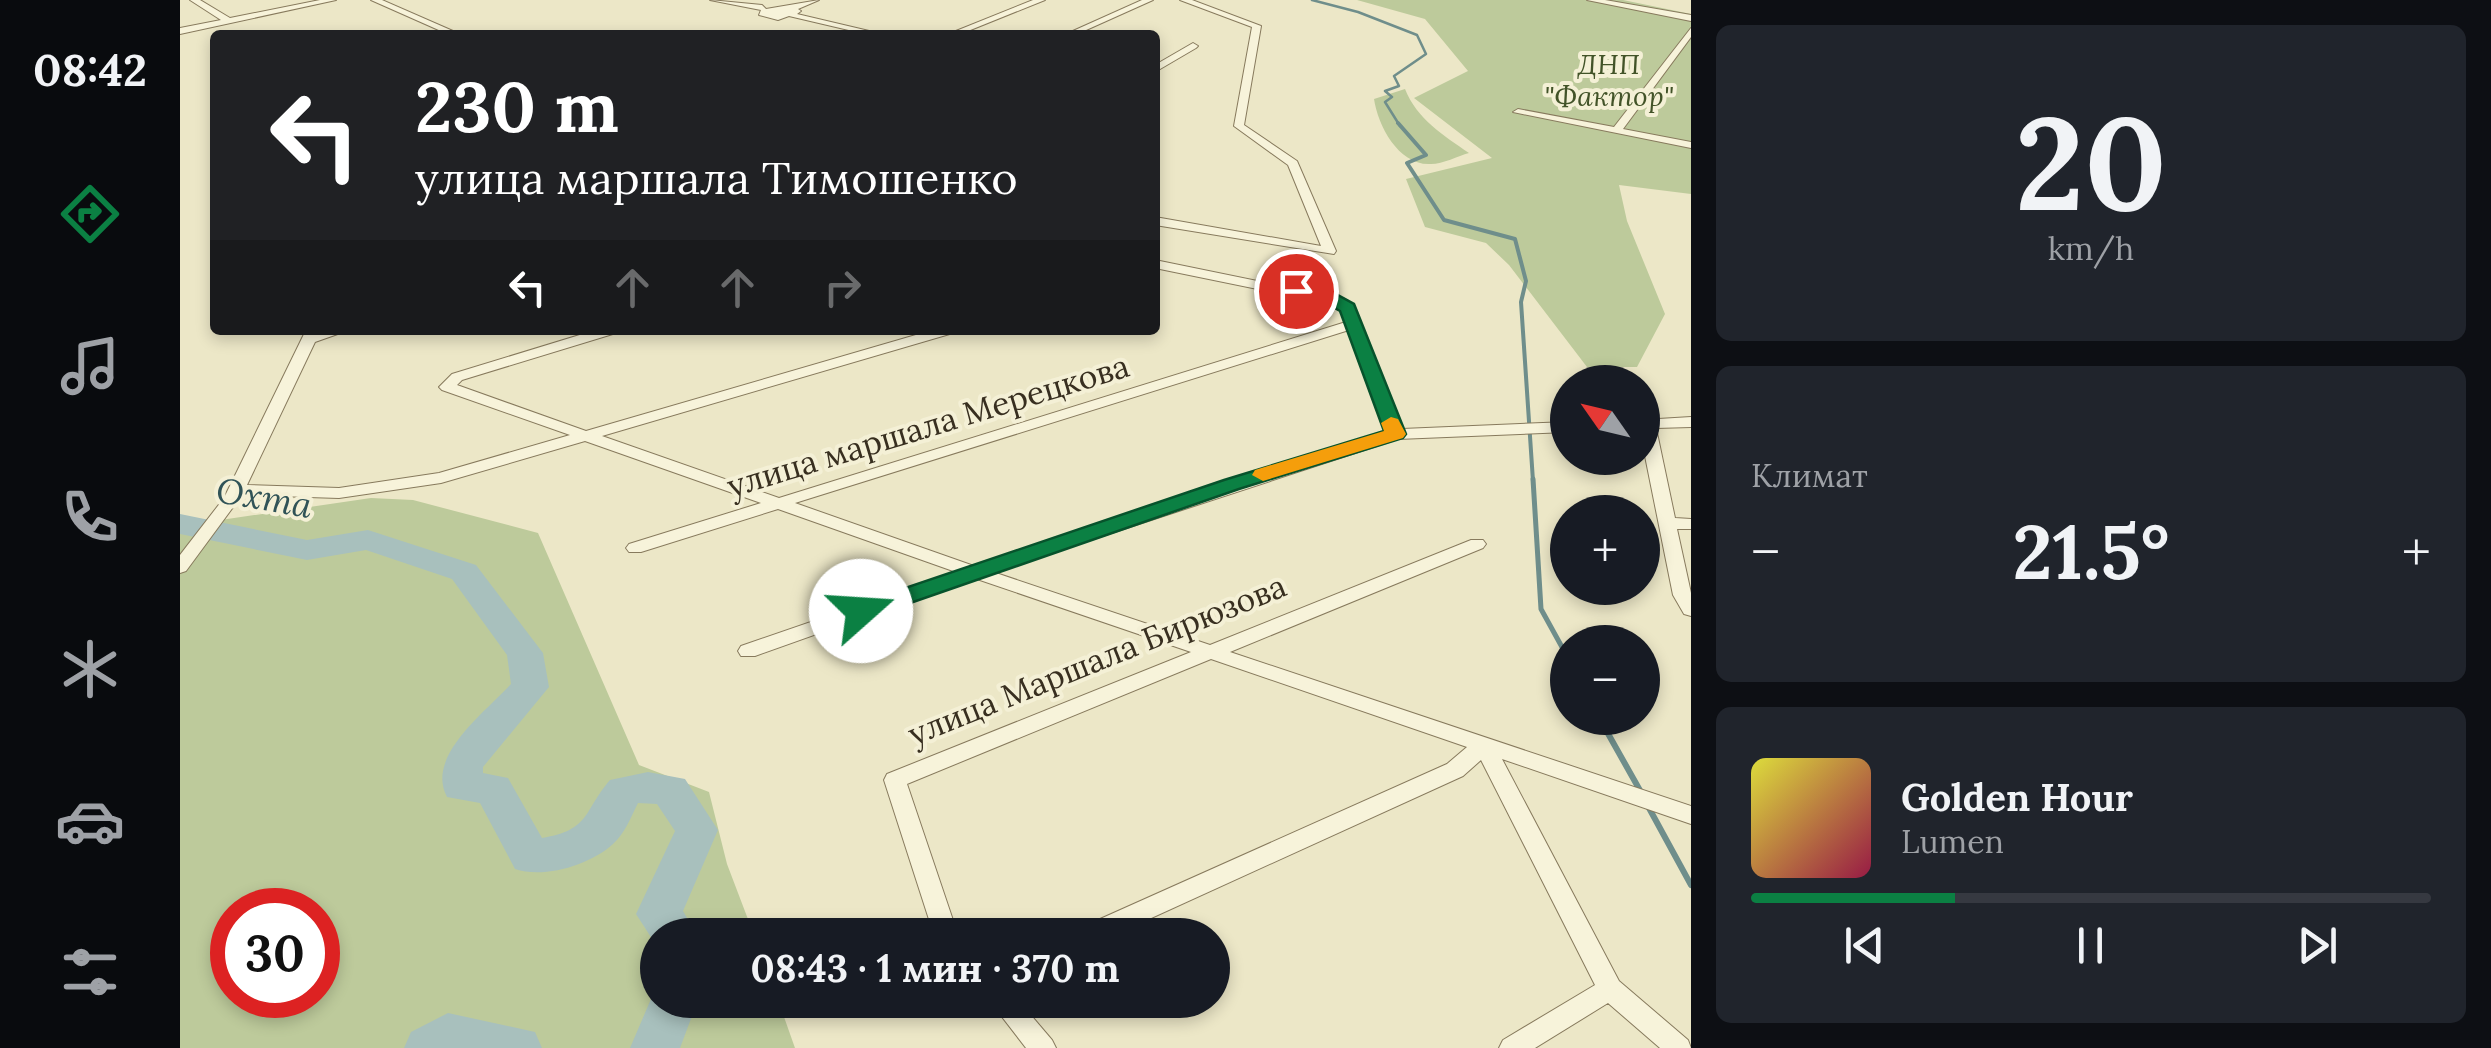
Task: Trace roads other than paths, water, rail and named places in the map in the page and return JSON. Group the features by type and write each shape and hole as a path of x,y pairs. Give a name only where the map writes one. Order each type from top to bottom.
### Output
{"street":[{"path":"194,0 229,21"},
{"path":"180,31 332,0"},
{"path":"375,0 446,30"},
{"path":"714,0 862,30"},
{"path":"732,0 764,8"},
{"path":"793,13 815,0"},
{"path":"963,30 1041,0"},
{"path":"1080,30 1149,0"},
{"path":"1160,222 1330,251 1294,163 1239,126 1257,26 1184,0"},
{"path":"1592,0 1691,18"},
{"path":"793,13 849,30"},
{"path":"1616,130 1691,31"},
{"path":"1160,66 1193,46"},
{"path":"1673,57 1691,60"},
{"path":"1518,112 1691,145"},
{"path":"1160,266 1328,297 1348,308 1396,434"},
{"name":"улица маршала Мерецкова","path":"635,548 1353,324"},
{"path":"180,567 234,495 310,335"},
{"path":"595,335 457,377 448,387 974,572 1691,815"},
{"path":"234,495 339,493 441,478 931,335"},
{"path":"1660,423 1691,422"},
{"path":"748,650 1396,434 1550,428"},
{"path":"1657,475 1682,595 1691,610"},
{"path":"1668,523 1691,524"},
{"name":"улица Маршала Бирюзова","path":"940,918 895,780 1477,544"},
{"path":"1127,918 1455,770 1484,745"},
{"path":"1484,745 1610,989 1679,1048"},
{"path":"1512,1048 1610,989"},
{"path":"1017,1018 1043,1048"}],"waterway":[{"path":"1312,0 1358,12 1417,35 1426,54 1394,76 1399,86 1385,91 1392,97 1385,102 1398,124"},
{"path":"1398,124 1426,155 1407,163 1444,220 1515,239 1526,281 1521,302 1533,481"},
{"path":"1533,479 1541,609 1550,625"},
{"name":"Охта","path":"180,524 307,550 368,540 464,572 525,653 530,687 463,763 462,786 493,789 530,857 565,850 589,839 607,823 625,791 648,787 670,790 697,830 659,914 662,918"},
{"path":"1609,735 1642,794"},
{"path":"1649,808 1691,885"},
{"name":"Охта","path":"655,1048 667,1018"},
{"name":"Охта","path":"429,1048 448,1035 517,1048"}],"park label":[{"name":"ДНП \"Фактор\"","path":"1609,80"}]}
